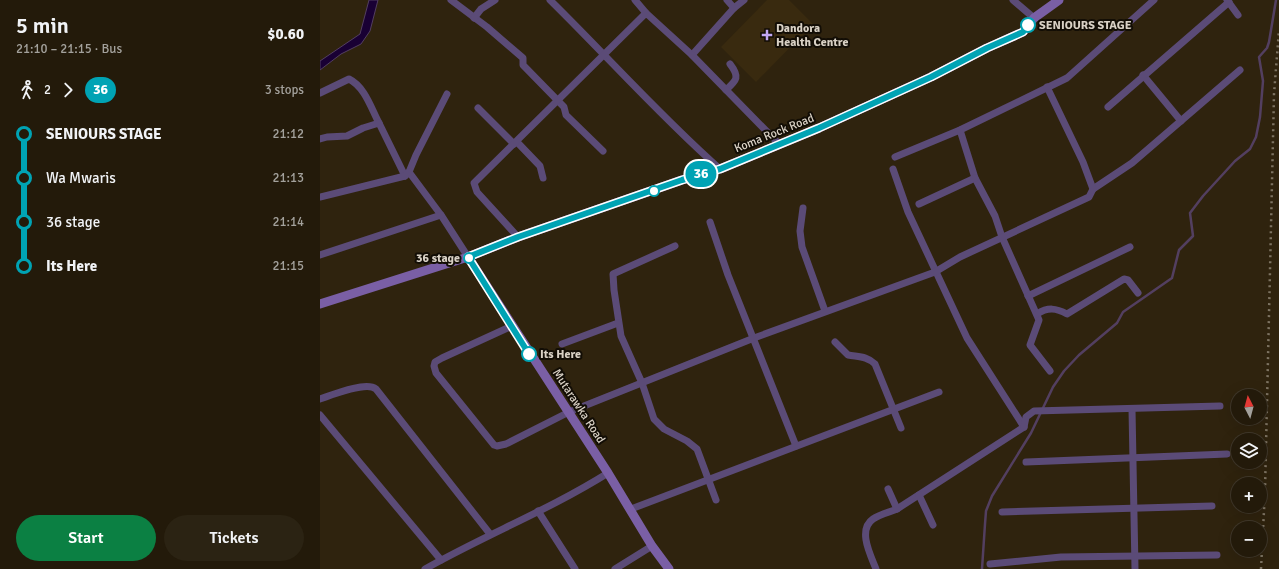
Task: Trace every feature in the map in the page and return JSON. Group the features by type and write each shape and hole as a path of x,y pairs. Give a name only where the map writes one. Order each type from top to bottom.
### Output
{"main road":[{"name":"Koma Rock Road","path":"320,304 468,257 518,237 682,180 720,169 864,108 1023,32 1034,18 1058,0"},
{"name":"Mutarawka Road","path":"468,257 631,509 652,546 670,569"}],"street":[{"path":"451,0 523,58 523,65 564,107 566,115 603,151"},
{"path":"474,18 482,9 495,0"},
{"path":"550,0 605,54 674,128 720,169"},
{"path":"635,0 646,13 692,55 779,144"},
{"path":"727,0 734,8"},
{"path":"692,55 734,8 744,0"},
{"path":"1013,0 1034,18"},
{"path":"895,157 960,130 1067,78 1154,0"},
{"path":"1108,106 1228,1 1238,15"},
{"path":"518,237 474,186 476,180 516,143 646,13"},
{"path":"726,90 737,78 736,72 730,64"},
{"path":"512,326 442,358 435,362 434,366 436,373 494,445 497,446 506,444 569,412 754,338 935,272 1002,237 1089,197 1093,189 1132,163 1240,70"},
{"path":"1143,75 1181,121"},
{"path":"320,93 350,80 356,82 364,93 407,174 441,215 468,257"},
{"path":"1047,87 1083,162 1093,189"},
{"path":"320,197 407,174 447,94"},
{"path":"478,108 540,166 543,178"},
{"path":"320,139 327,137 347,136 363,128 379,123"},
{"path":"960,130 975,178 995,216 1002,237 1039,320 1030,345 1050,371"},
{"path":"893,169 908,212 967,338 1024,427"},
{"path":"919,204 975,178"},
{"path":"803,208 800,231 802,247 825,311"},
{"path":"320,255 441,215"},
{"path":"710,222 728,275 796,446"},
{"path":"674,246 614,274 618,323 621,336 642,383 656,423 664,430 687,441 698,449 716,500"},
{"path":"1028,296 1130,247"},
{"path":"1037,314 1043,310 1053,309 1067,314 1124,279 1128,280 1138,293"},
{"path":"562,344 618,323"},
{"path":"835,342 848,355 862,357 871,360 875,364 901,428"},
{"path":"320,399 362,387 370,386 376,389 490,534"},
{"path":"631,509 939,392"},
{"path":"876,569 867,546 867,529 873,519 897,509 1024,427 1026,416 1034,411 1044,412 1220,406"},
{"path":"1132,409 1133,507 1136,569"},
{"path":"320,415 441,560"},
{"path":"1026,462 1227,454"},
{"path":"425,569 490,534 545,509 608,473"},
{"path":"888,489 897,509"},
{"path":"919,495 933,525"},
{"path":"1002,512 1133,507 1212,506"},
{"path":"538,511 575,569"},
{"path":"615,569 652,546"},
{"path":"990,564 1061,557 1217,555"}],"shaded area":[{"path":"369,0 378,0 370,31 361,44 341,54 320,70 320,61 360,34"},
{"name":"Dandora Health Centre","path":"767,0 789,0 813,24 756,82 721,47"}],"waterway":[{"path":"982,569 986,511 992,496 1031,433 1053,387 1064,371 1079,355 1117,323 1123,312 1172,278 1179,250 1193,236 1190,213 1203,196 1235,161 1250,149 1256,137 1260,117 1263,81 1259,57 1267,48 1269,42 1276,0"}],"railway":[{"path":"1261,569 1265,491 1274,94 1279,30"}],"bus line":[{"name":"36","path":"529,354 468,257 518,237 682,180 720,169 819,128 931,77 987,48 1023,32 1028,25"}],"place":[{"name":"SENIOURS STAGE","path":"1028,25"},
{"name":"Dandora Health Centre","path":"767,35"},
{"name":"36 stage","path":"469,258"},
{"name":"Its Here","path":"529,354"}]}
